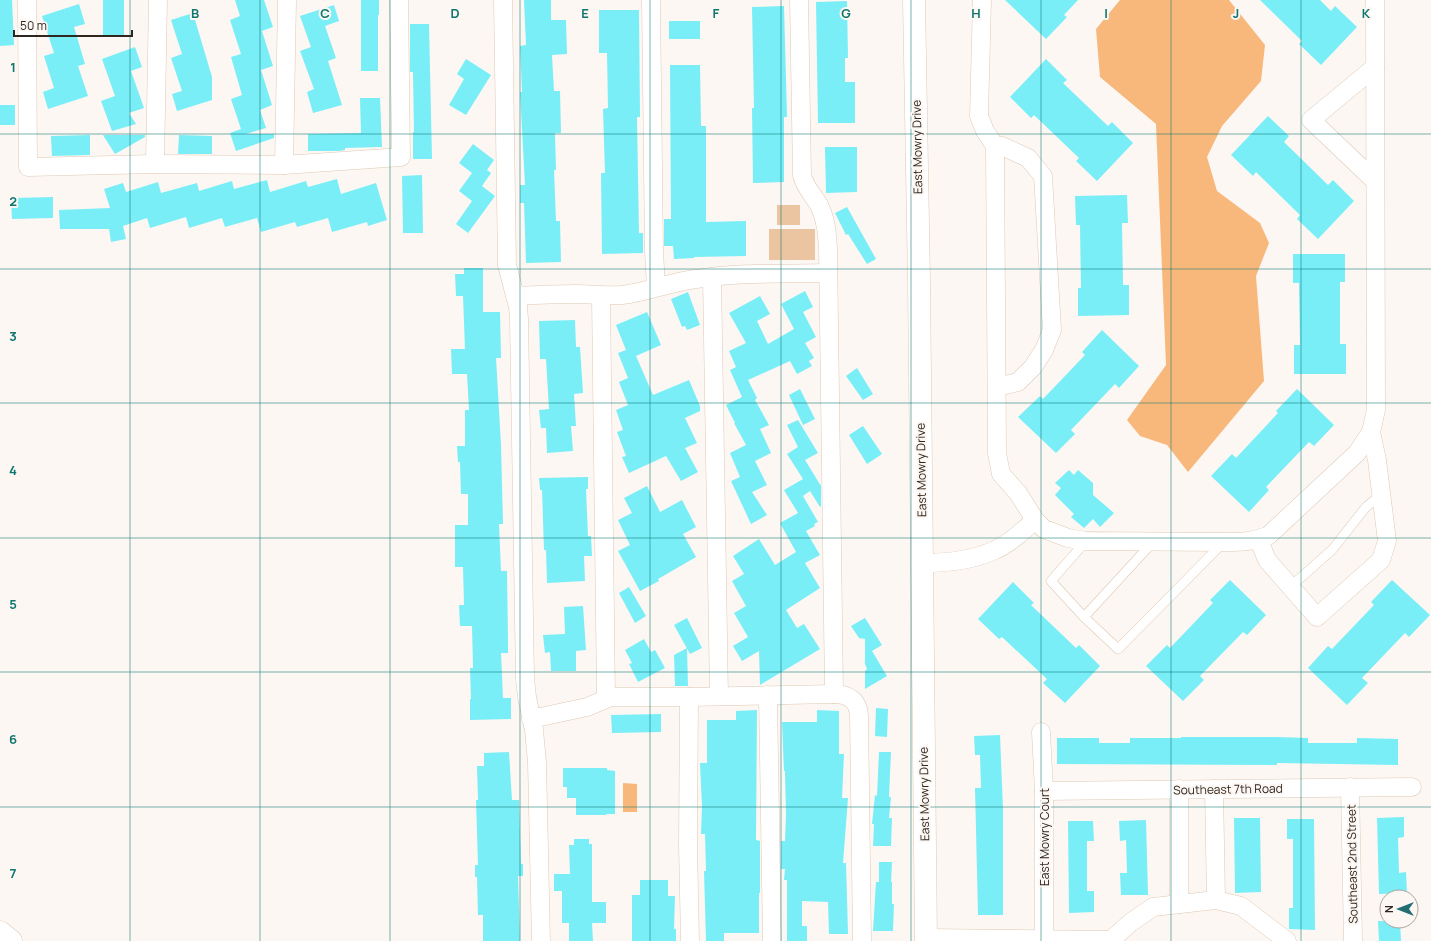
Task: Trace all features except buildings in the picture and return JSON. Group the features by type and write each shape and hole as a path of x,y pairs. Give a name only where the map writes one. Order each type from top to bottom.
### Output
{"main road":[{"name":"East Mowry Drive","path":"914,0 926,940"},
{"path":"0,932 11,941"}],"street":[{"path":"27,0 28,166 155,164 284,165 401,157 399,0"},
{"path":"155,164 158,0"},
{"path":"284,165 287,0"},
{"path":"503,0 507,265 519,319 525,679 532,719 537,762 540,941"},
{"path":"651,0 654,251 656,287"},
{"path":"799,0 802,175 804,183 819,206 827,234 834,694"},
{"path":"982,0 979,116 985,131 995,146 997,454 1001,474 1018,493 1035,520 1044,530 1068,538 1086,541 1225,542 1246,542 1259,540 1269,535 1357,453 1371,432 1376,410 1374,0"},
{"path":"1375,67 1311,120 1375,181"},
{"path":"995,146 1002,146 1028,158 1043,176 1052,330 1044,350 1033,367 1018,382 997,387"},
{"path":"515,296 576,294 601,296 638,293 687,280 737,275 828,273"},
{"path":"712,278 719,696"},
{"path":"601,296 606,698"},
{"path":"1259,540 1267,560 1317,617 1381,560 1387,541 1377,460 1371,432"},
{"path":"922,563 946,563 995,550 1022,532 1035,520"},
{"path":"532,719 587,707 606,698 618,696 690,697 842,694 852,698 858,711 862,941"},
{"path":"768,696 772,941"},
{"path":"690,697 688,845 690,941"},
{"name":"East Mowry Court","path":"1041,732 1044,791 1044,940"},
{"name":"Southeast 2nd Street","path":"1350,787 1354,941"},
{"name":"Southeast 7th Road","path":"1044,791 1412,787"},
{"path":"1179,789 1179,904"},
{"path":"1214,789 1216,900"},
{"path":"926,940 1110,941 1130,922 1153,907 1216,900 1241,906 1287,941"}],"lane":[{"path":"1290,587 1332,550 1366,507 1381,494"},
{"path":"1086,541 1051,581 1084,617 1118,649 1225,542"},
{"path":"1084,617 1154,541"}],"shaded area":[{"path":"1120,0 1229,0 1265,45 1261,81 1222,126 1207,157 1217,191 1260,223 1269,243 1256,276 1264,381 1188,472 1167,445 1140,436 1127,420 1166,365 1156,124 1100,77 1096,29"},
{"path":"777,205 800,205 800,225 777,225"},
{"path":"769,229 815,229 815,260 769,260"},
{"path":"623,783 637,784 637,812 623,812"}]}
